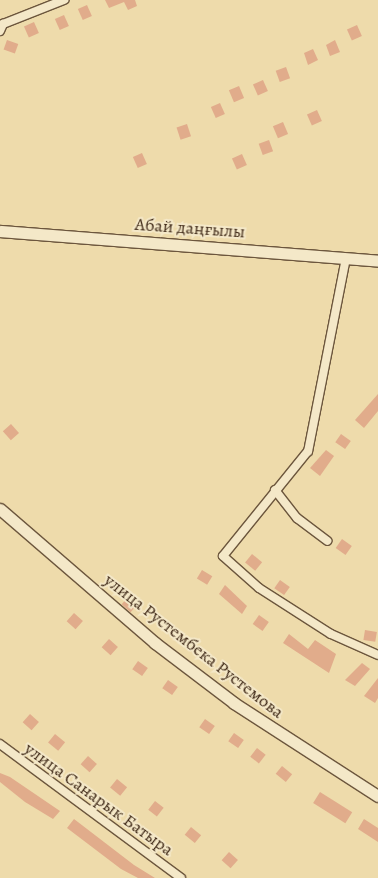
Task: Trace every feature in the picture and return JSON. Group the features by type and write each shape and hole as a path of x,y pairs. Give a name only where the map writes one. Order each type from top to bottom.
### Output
{"street":[{"path":"0,31 3,24 64,0"},
{"name":"Абай даңғылы","path":"0,231 378,261"},
{"path":"346,258 308,451 274,490 222,556 259,588 307,618 378,656"},
{"path":"274,490 297,518 326,541"},
{"name":"улица Рустембека Рустемова","path":"0,509 155,643 234,704 378,796"},
{"name":"улица Санарык Батыра","path":"0,744 181,878"}],"building":[{"path":"105,0 135,0 137,6 128,10 124,2 109,8"},
{"path":"87,5 92,16 83,20 78,9"},
{"path":"64,15 69,26 60,30 55,19"},
{"path":"34,22 39,33 29,37 24,26"},
{"path":"357,25 362,36 352,40 347,29"},
{"path":"7,40 18,44 15,54 4,49"},
{"path":"335,40 340,52 330,56 326,45"},
{"path":"313,49 318,60 308,65 304,53"},
{"path":"286,67 290,78 280,82 276,71"},
{"path":"263,80 268,91 258,95 253,84"},
{"path":"239,86 244,98 234,102 229,90"},
{"path":"220,103 225,114 216,118 211,107"},
{"path":"317,110 322,121 312,125 307,114"},
{"path":"283,122 288,134 278,138 273,126"},
{"path":"187,124 191,136 181,140 177,127"},
{"path":"269,140 273,151 263,155 259,144"},
{"path":"142,153 147,164 138,168 133,157"},
{"path":"242,154 247,165 237,169 232,158"},
{"path":"378,394 378,411 364,428 355,420"},
{"path":"11,424 19,433 11,440 3,431"},
{"path":"341,434 351,441 345,449 335,442"},
{"path":"326,450 334,456 320,476 310,468"},
{"path":"342,539 352,546 346,555 336,548"},
{"path":"252,554 262,562 255,571 245,563"},
{"path":"202,570 212,576 207,585 197,579"},
{"path":"280,580 290,587 284,595 274,588"},
{"path":"225,585 247,606 242,614 219,594"},
{"path":"129,596 138,604 131,612 122,604"},
{"path":"74,613 83,621 76,629 67,621"},
{"path":"259,615 269,622 263,631 253,624"},
{"path":"365,630 377,632 375,642 363,640"},
{"path":"289,634 308,649 315,640 336,654 329,673 283,643"},
{"path":"109,639 118,647 111,655 102,647"},
{"path":"138,661 148,668 142,676 132,669"},
{"path":"362,663 370,669 355,686 345,680"},
{"path":"378,678 378,698 375,703 364,696"},
{"path":"168,680 178,687 172,695 162,688"},
{"path":"30,714 39,722 32,730 23,722"},
{"path":"205,719 215,726 209,734 199,727"},
{"path":"234,733 244,740 238,748 228,741"},
{"path":"55,734 65,742 58,751 48,743"},
{"path":"257,748 266,755 259,763 250,757"},
{"path":"88,756 97,764 90,772 81,764"},
{"path":"282,766 292,774 286,782 276,774"},
{"path":"0,773 10,777 60,811 53,819 25,802 0,782"},
{"path":"117,779 127,787 120,796 110,788"},
{"path":"320,792 352,812 345,823 313,803"},
{"path":"155,801 164,808 157,816 148,810"},
{"path":"74,819 134,865 155,878 138,878 121,869 67,828"},
{"path":"364,819 378,828 378,842 358,829"},
{"path":"191,827 201,835 195,843 185,835"},
{"path":"229,852 238,860 231,868 222,860"}]}
